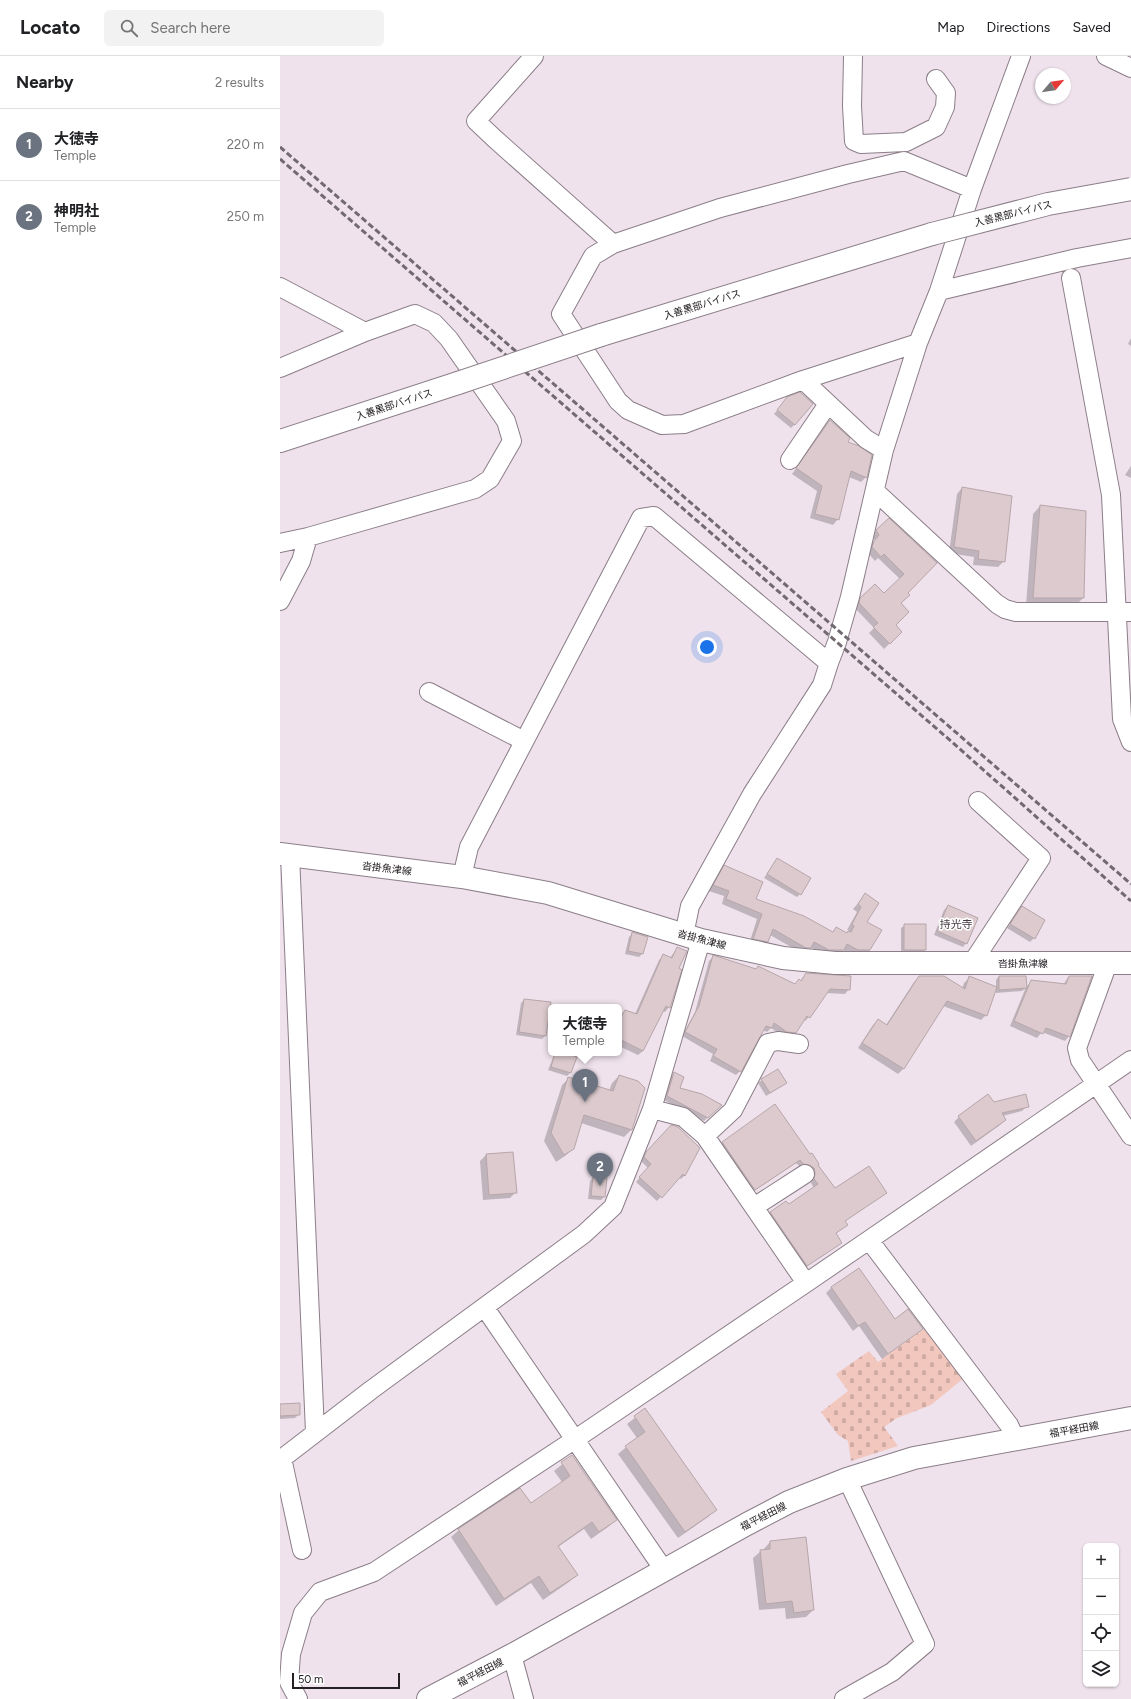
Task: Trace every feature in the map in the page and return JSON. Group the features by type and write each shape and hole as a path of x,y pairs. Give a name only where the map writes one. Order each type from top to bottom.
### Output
{"main road":[{"name":"入善黒部バイパス","path":"280,441 601,335 932,234 1048,204 1131,189"},
{"name":"沓掛魚津線","path":"285,855 462,877 548,893 692,938 783,958 827,962 1131,963"},
{"name":"福平経田線","path":"428,1699 512,1655 789,1502 847,1479 914,1458 1131,1418"}],"street":[{"path":"534,56 476,121 613,244"},
{"path":"853,56 852,106 854,141 861,144 906,142 936,127 945,107 946,93 936,79"},
{"path":"302,1550 281,1459 315,1432 584,1234 613,1207 652,1109 692,938 690,906 752,794 822,685 837,642 850,596 884,450 918,343 939,291 972,188 1021,56"},
{"path":"1106,56 1131,68"},
{"path":"918,343 803,380 684,424 662,425 628,410 618,400 561,314 592,256 613,244 720,208 848,174 904,161 972,188"},
{"path":"939,291 1077,258 1131,248"},
{"path":"1070,278 1111,495 1124,612 1122,718 1131,742"},
{"path":"280,286 365,332"},
{"path":"280,368 365,332 415,314 434,323 449,339 506,421 512,440 490,479 475,489 308,537 280,543"},
{"path":"803,380 866,440 884,450"},
{"path":"790,460 828,404"},
{"path":"875,491 997,604 1005,609 1016,612 1124,612"},
{"path":"462,877 469,847 641,518 654,516 829,662"},
{"path":"280,601 301,561 308,537"},
{"path":"429,692 524,742"},
{"path":"972,963 1041,858 978,801"},
{"path":"285,855 315,1432"},
{"path":"1108,963 1077,1048 1080,1060 1131,1136"},
{"path":"705,1136 733,1110 768,1044 778,1041 799,1044"},
{"path":"298,1699 289,1682 291,1654 303,1614 320,1592 374,1572 574,1440 1131,1060"},
{"path":"652,1109 683,1117 705,1136 806,1283"},
{"path":"754,1207 805,1174"},
{"path":"869,1240 1009,1425 1016,1440"},
{"path":"485,1308 664,1570"},
{"path":"844,1699 892,1672 925,1644 847,1479"},
{"path":"512,1655 524,1699"}],"green space":[{"path":"925,1328 964,1378 931,1405 897,1418 884,1427 898,1446 851,1461 848,1441 838,1435 821,1412 848,1391 836,1374 869,1351 878,1362"}],"building":[{"path":"800,392 813,404 795,425 777,410 787,397"},
{"path":"830,420 850,438 848,442 859,446 872,455 867,478 851,471 839,520 815,514 822,486 796,468"},
{"path":"962,487 1012,496 1005,562 978,559 979,551 954,547"},
{"path":"1040,505 1086,511 1084,598 1033,598"},
{"path":"889,518 937,563 908,593 910,595 901,603 909,612 896,625 902,632 890,644 873,627 878,623 859,603 860,598 875,584 884,593 904,574 884,554 881,557 872,547 874,541 879,535 876,530"},
{"path":"777,858 811,878 801,895 767,874"},
{"path":"724,865 763,882 756,899 804,916 833,932 836,927 847,933 848,931 851,932 854,926 852,924 861,907 858,904 865,893 879,903 867,922 882,930 870,950 858,950 847,944 844,950 829,950 814,942 811,948 806,948 773,929 768,942 753,939 762,914 726,899 729,891 713,885"},
{"path":"948,905 978,918 967,944 937,931"},
{"path":"1022,906 1045,920 1035,939 1010,924"},
{"path":"904,924 926,924 926,950 904,950"},
{"path":"632,932 648,937 643,954 628,951"},
{"path":"677,947 687,951 679,968 682,970 670,1008 666,1006 643,1051 622,1040 622,1016 625,1010 637,1014 663,954 672,958"},
{"path":"713,955 756,969 758,966 795,984 799,979 801,981 806,973 851,976 850,990 830,989 810,1018 807,1016 796,1033 787,1032 774,1023 772,1028 766,1026 741,1072 713,1056 717,1049 685,1032 699,1006"},
{"path":"919,976 944,976 965,989 969,976 997,987 987,1016 947,1001 904,1069 862,1043 878,1019 887,1025"},
{"path":"999,976 1026,976 1027,988 999,990"},
{"path":"1069,976 1092,976 1070,1037 1046,1028 1043,1034 1014,1021 1031,980 1066,984"},
{"path":"524,999 551,1002 551,1004 548,1004 546,1036 519,1032"},
{"path":"554,1056 577,1057 571,1073 551,1067"},
{"path":"778,1069 787,1083 770,1093 761,1079"},
{"path":"674,1072 684,1077 680,1088 702,1094 722,1105 708,1118 667,1096"},
{"path":"619,1075 638,1081 645,1088 632,1130 584,1115 574,1149 564,1155 551,1133 568,1077 613,1091"},
{"path":"988,1094 994,1102 1026,1094 1029,1107 1002,1113 1006,1120 976,1141 958,1116"},
{"path":"775,1104 810,1154 812,1153 819,1164 818,1165 835,1188 869,1166 887,1193 845,1221 848,1225 836,1233 842,1243 807,1266 770,1212 786,1201 789,1204 818,1184 814,1179 814,1168 803,1164 800,1160 755,1190 722,1142"},
{"path":"671,1125 678,1127 700,1148 685,1176 683,1174 662,1198 639,1177 651,1164 644,1157 646,1152"},
{"path":"513,1152 517,1193 489,1195 486,1154"},
{"path":"593,1177 607,1178 605,1197 591,1196"},
{"path":"859,1268 895,1319 908,1309 923,1329 888,1354 865,1322 858,1326 831,1287"},
{"path":"300,1403 300,1415 280,1416 280,1404"},
{"path":"645,1408 717,1510 685,1532 625,1446 645,1432 634,1416"},
{"path":"572,1455 617,1520 599,1532 592,1522 558,1546 578,1575 550,1593 539,1576 504,1599 458,1529 520,1488 531,1503 570,1476 561,1462"},
{"path":"806,1537 814,1610 794,1613 792,1601 766,1604 760,1550 770,1549 770,1541"}],"railway":[{"path":"280,147 1131,884"},
{"path":"280,159 952,742 1131,901"}],"place":[{"name":"大徳寺","path":"585,1102"},
{"name":"神明社","path":"600,1186"}],"district":[{"name":"持光寺","path":"956,924"}]}
